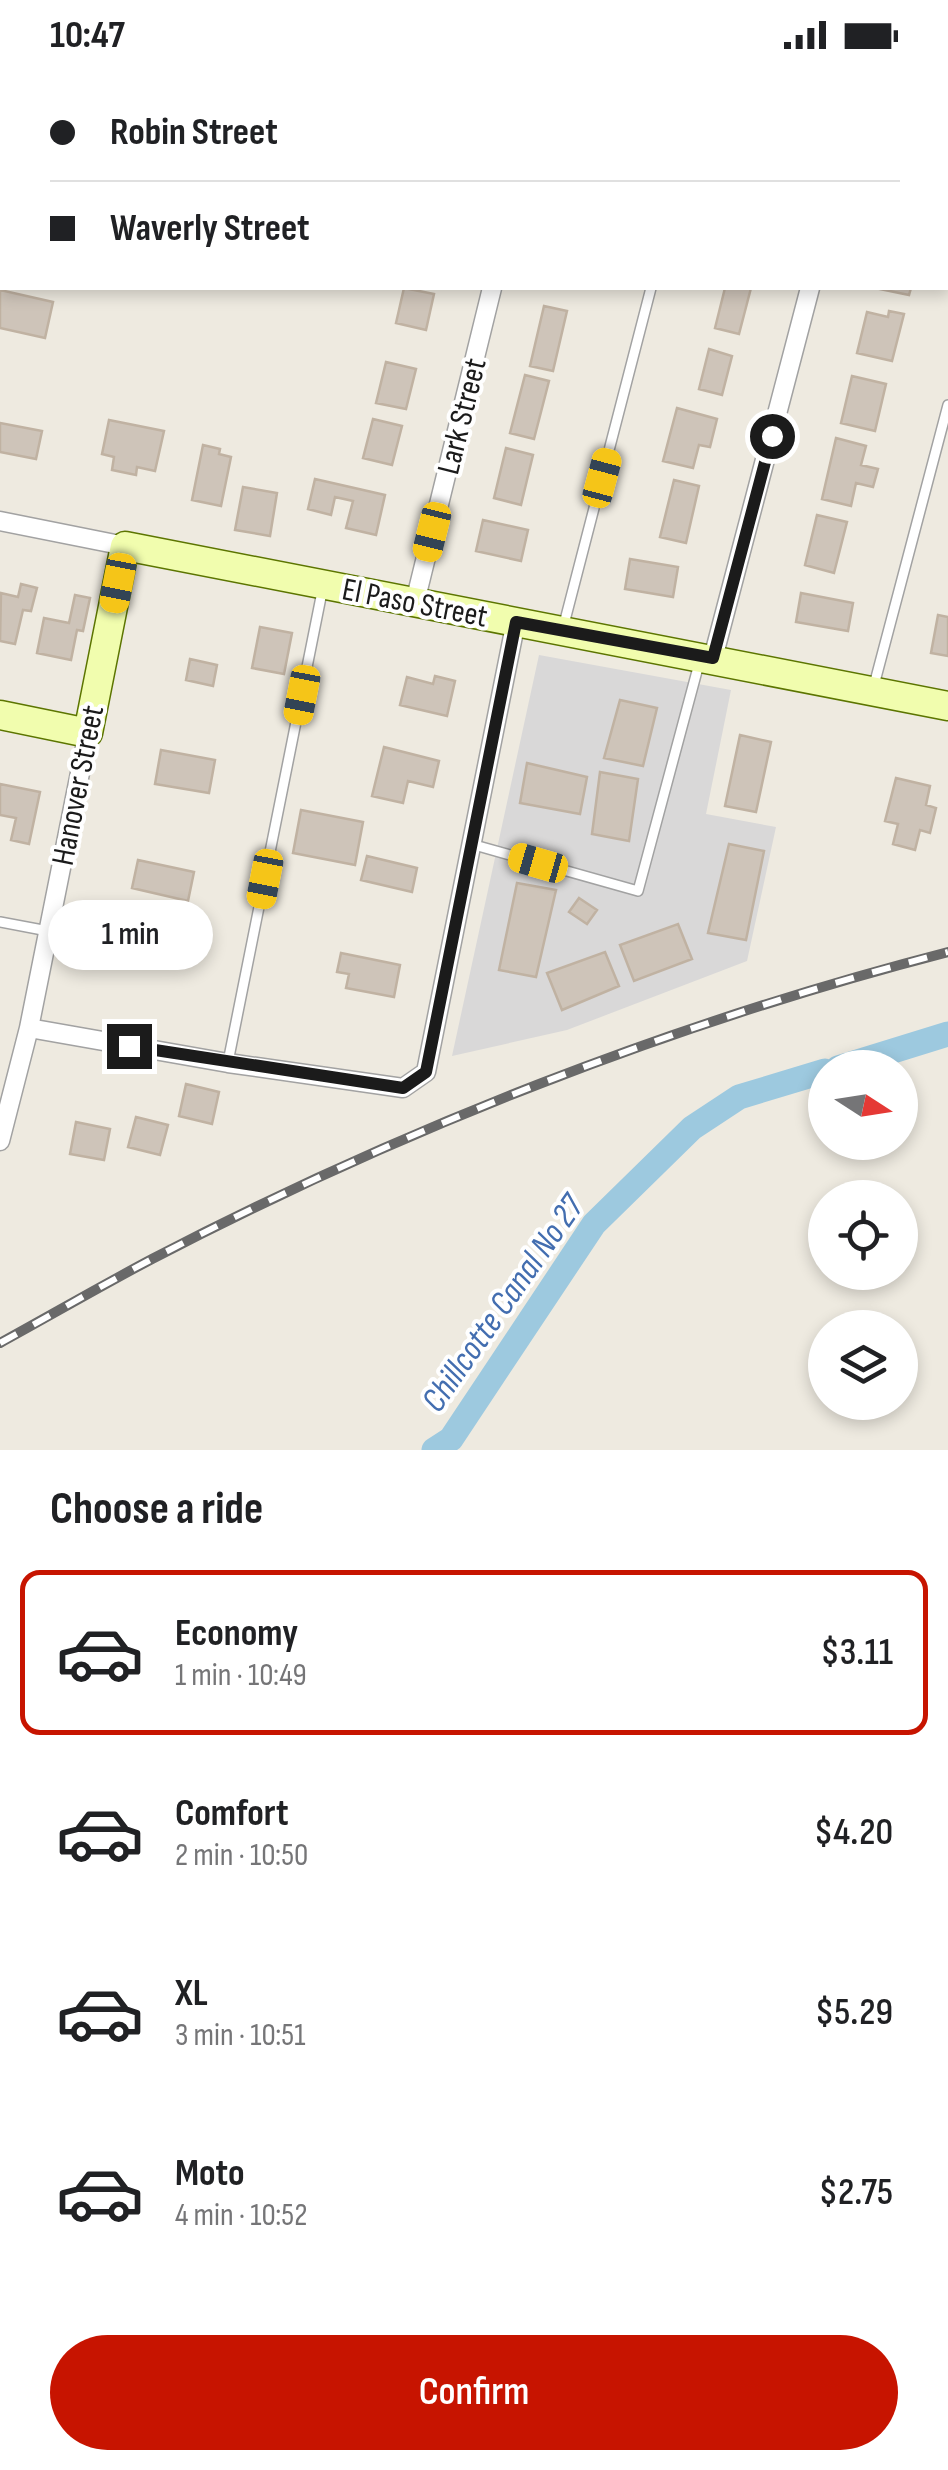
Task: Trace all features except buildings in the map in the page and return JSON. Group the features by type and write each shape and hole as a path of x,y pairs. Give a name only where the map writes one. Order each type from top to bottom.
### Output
{"main road":[{"name":"El Paso Street","path":"125,546 948,706"},
{"name":"Hanover Street","path":"88,733 125,546"},
{"path":"0,716 88,733"}],"street":[{"name":"Lark Street","path":"415,602 492,290"},
{"path":"707,658 809,290"},
{"name":"El Paso Street","path":"0,521 125,546"},
{"path":"29,1028 228,1063 403,1088 426,1072 516,622"},
{"name":"Hanover Street","path":"0,1142 2,1119 29,1028 88,733"}],"lane":[{"path":"562,630 650,290"},
{"path":"873,691 948,405"},
{"path":"228,1063 324,584"},
{"path":"471,844 638,891 707,658"},
{"path":"0,922 48,931"}],"shaded area":[{"path":"539,655 731,690 706,814 776,827 747,961 567,1030 452,1056"}],"waterway":[{"name":"Chillcotte Canal No 27","path":"896,1050 948,1034"},
{"name":"Chillcotte Canal No 27","path":"434,1450 451,1439 594,1224 692,1128 739,1097 808,1076"}],"railway":[{"path":"0,1343 247,1211 442,1123 744,1011 948,952"}],"route":[{"path":"129,1046 403,1088 426,1072 516,622 713,658 772,436"}]}
